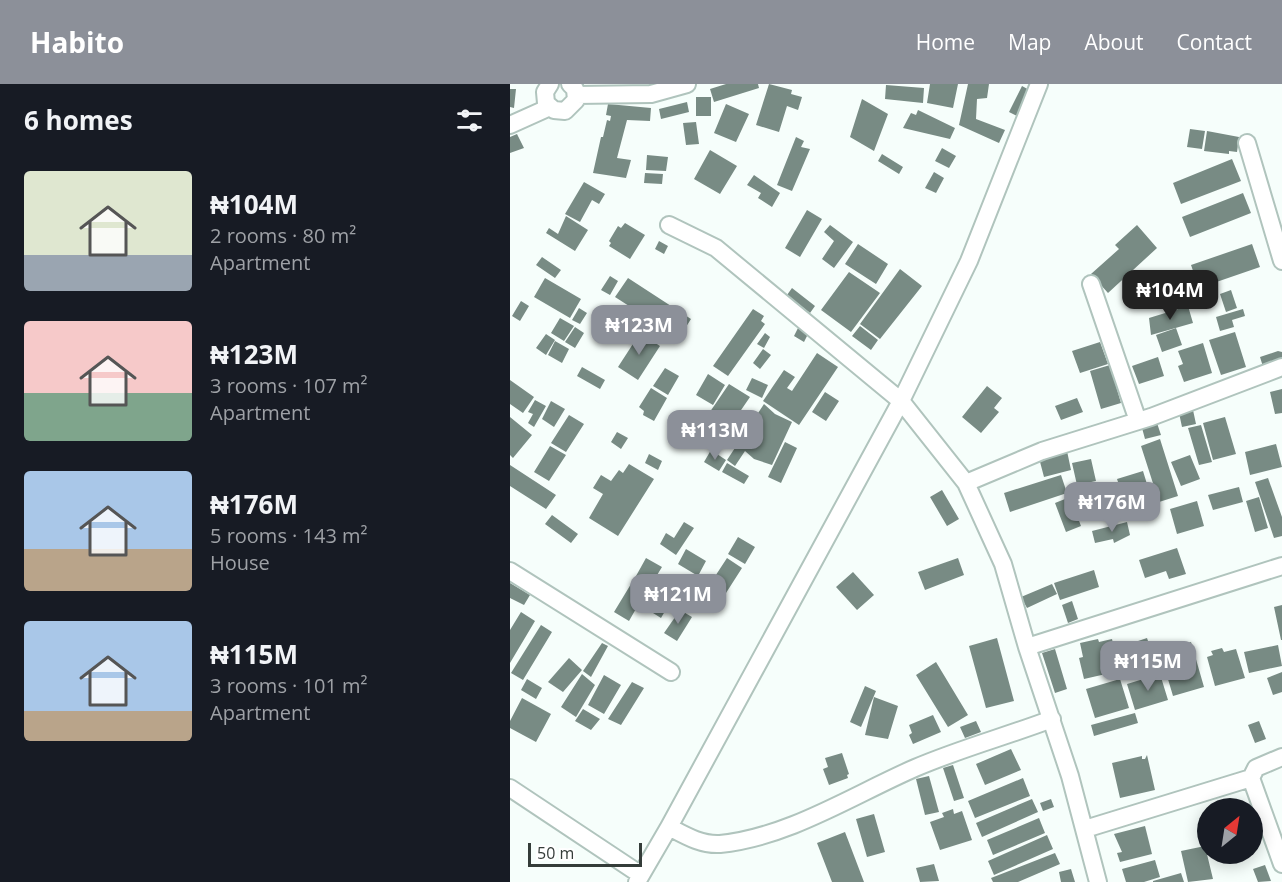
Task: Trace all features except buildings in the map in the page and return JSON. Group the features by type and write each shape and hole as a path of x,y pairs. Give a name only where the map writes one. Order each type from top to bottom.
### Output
{"street":[{"path":"550,84 545,98 550,107"},
{"path":"510,124 550,107 565,111 574,105 573,89 651,94 687,84"},
{"path":"510,788 639,879 901,401 969,261 1039,84"},
{"path":"1247,143 1282,261"},
{"path":"669,225 716,248 901,401 966,483 1003,564 1085,829 1098,882"},
{"path":"1090,284 1138,421"},
{"path":"966,483 1041,451 1138,421 1282,367"},
{"path":"1027,647 1282,566"},
{"path":"510,571 671,672"},
{"path":"669,827 694,841 718,844 755,838 805,819 934,760 1052,719"},
{"path":"1085,829 1251,778 1256,768 1282,757"},
{"path":"1251,778 1282,864"}]}
